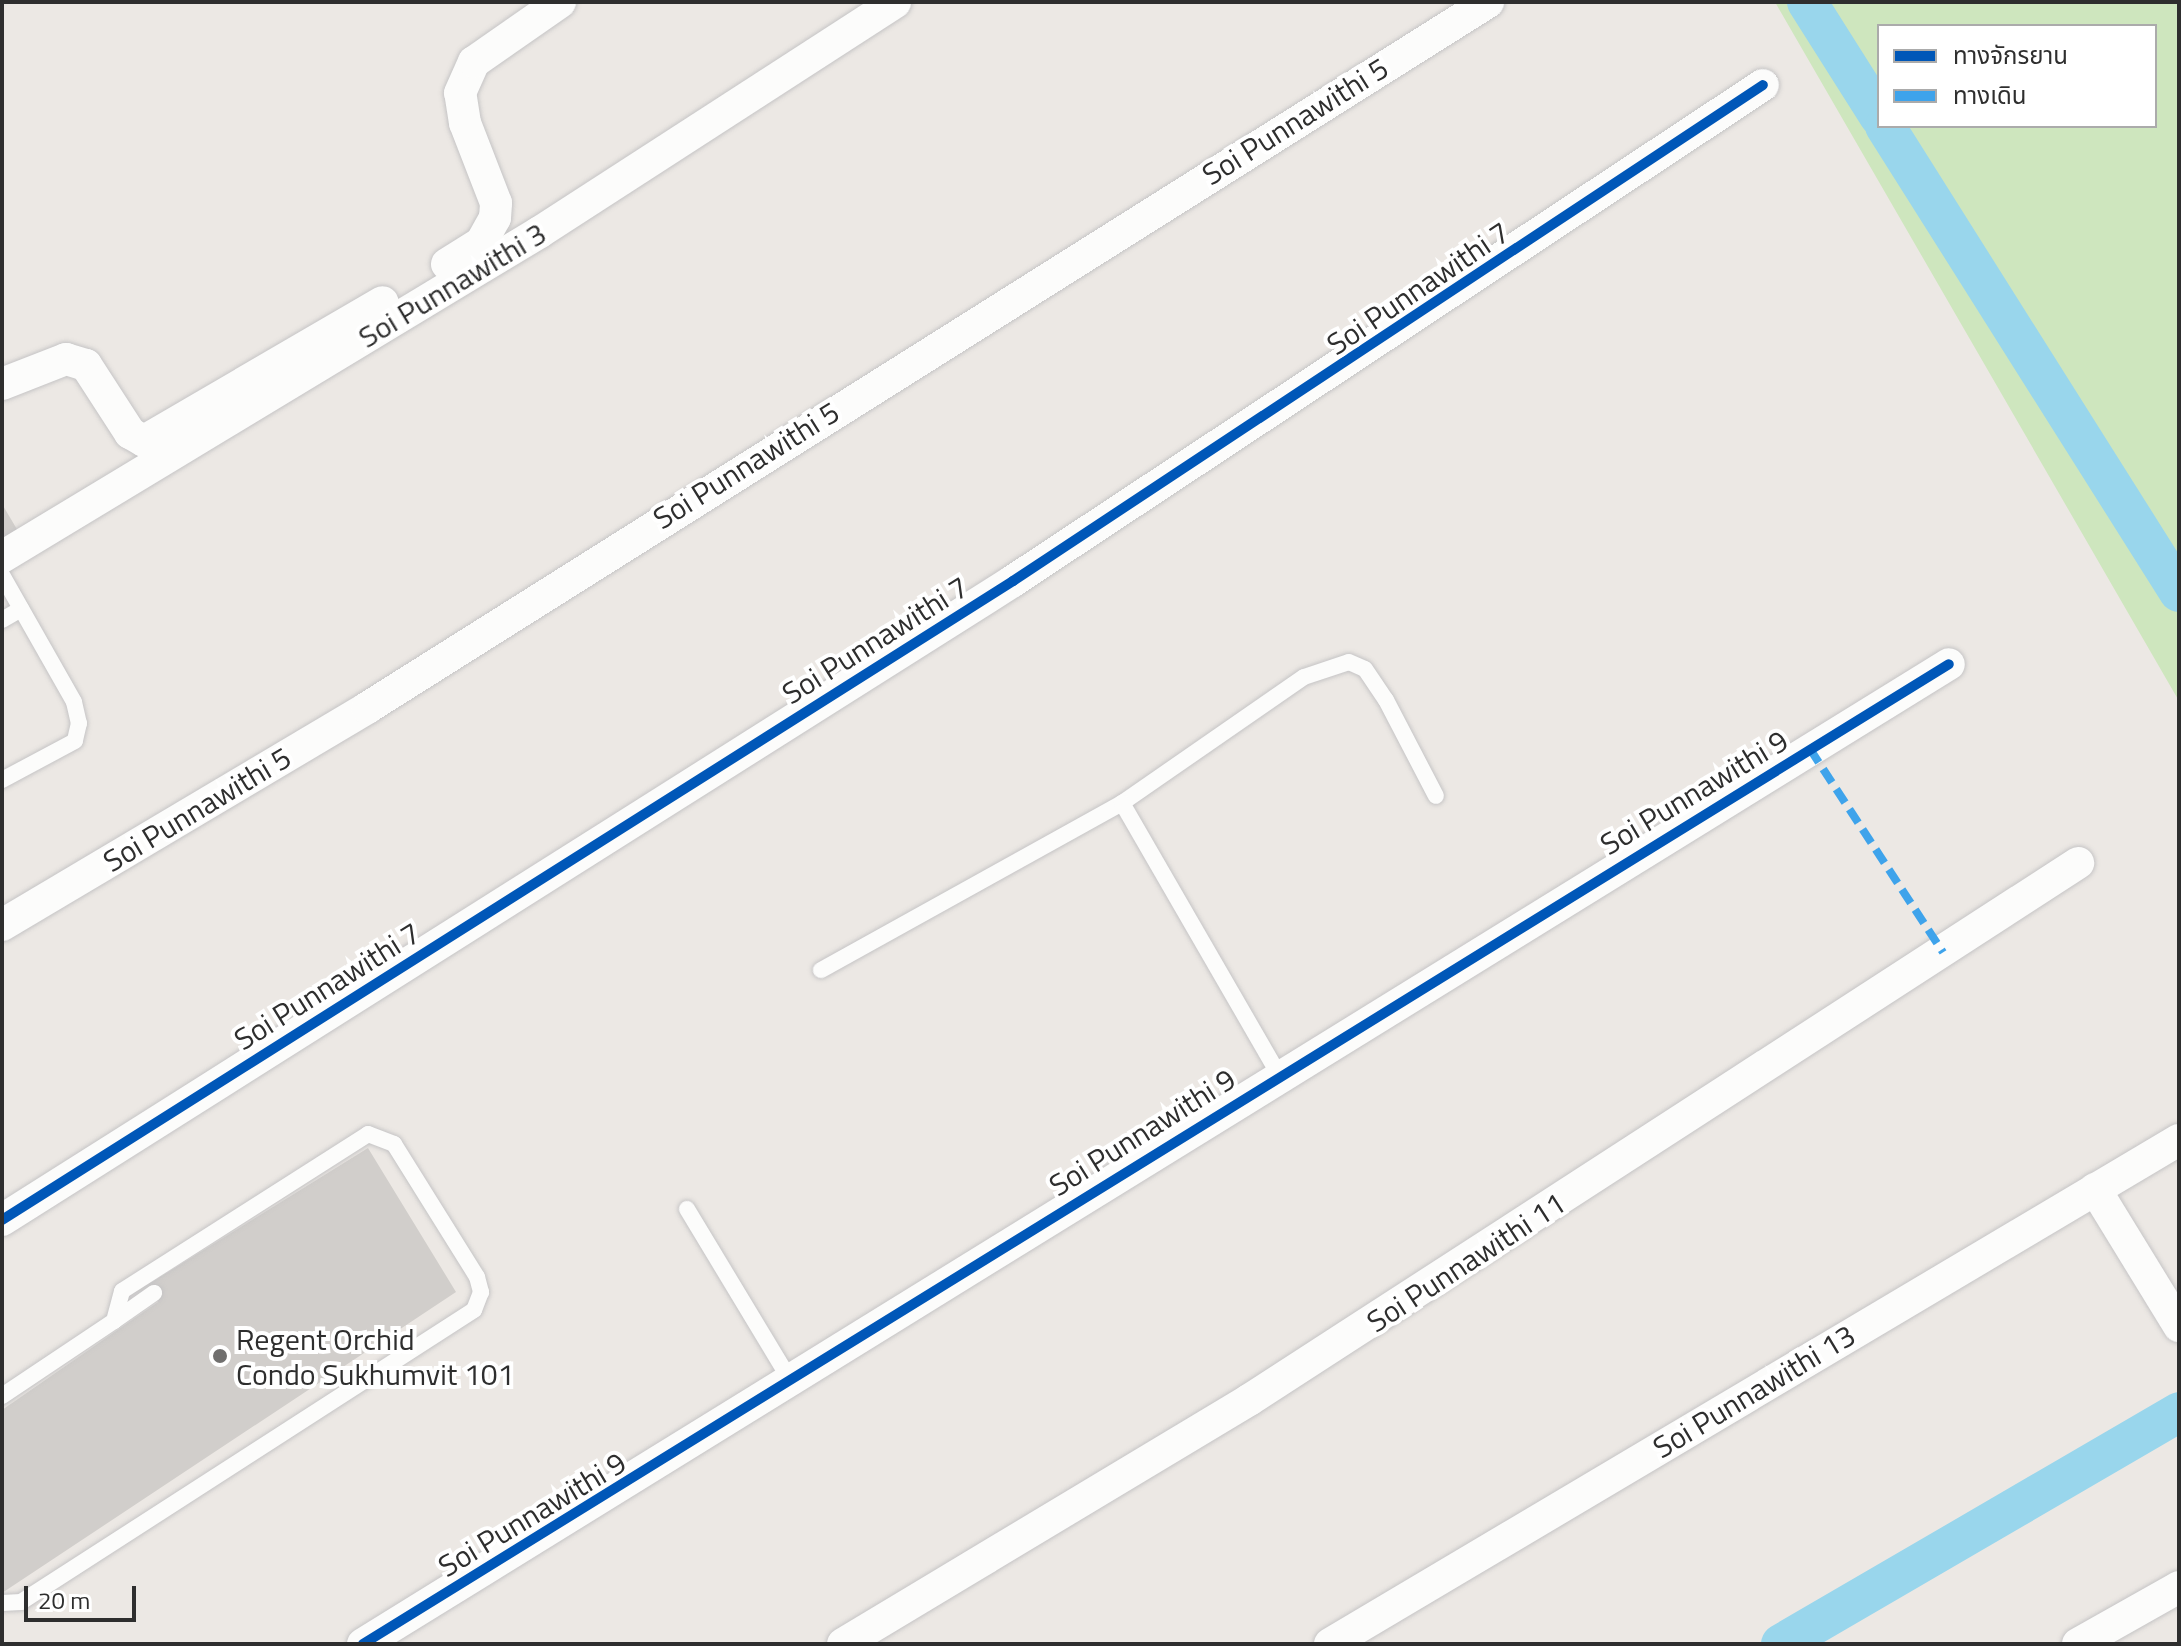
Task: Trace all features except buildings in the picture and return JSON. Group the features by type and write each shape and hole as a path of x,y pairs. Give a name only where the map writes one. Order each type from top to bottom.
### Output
{"street":[{"path":"2,384 66,359 86,365 130,433 144,441 481,243 495,218 496,203 465,123 460,93 474,62 560,2"},
{"name":"Soi Punnawithi 3","path":"2,557 540,232 895,2"},
{"name":"Soi Punnawithi 5","path":"2,925 367,708 1488,2"},
{"name":"Soi Punnawithi 7","path":"2,1220 1013,581 1763,85"},
{"name":"Soi Punnawithi 9","path":"363,1644 1279,1075 1949,664"},
{"name":"Soi Punnawithi 11","path":"843,1644 1237,1408 1754,1078 2078,863"},
{"name":"Soi Punnawithi 13","path":"1330,1644 2179,1140"},
{"path":"2095,1189 2179,1326"},
{"path":"2078,1644 2179,1587"}],"lane":[{"path":"2,575 74,702 79,723 75,741 2,780"},
{"path":"2,620 21,609"},
{"path":"821,970 1122,803 1304,677 1349,662 1365,669 1386,700 1436,796"},
{"path":"1122,803 1279,1075"},
{"path":"2,1603 21,1602 474,1310 481,1292 477,1277 394,1144 368,1134 122,1291 114,1321"},
{"path":"687,1209 790,1380"},
{"path":"2,1396 154,1293"}],"green space":[{"path":"1775,2 2179,2 2179,701"}],"waterway":[{"path":"1807,2 1877,113"},
{"path":"1886,128 2179,592"},
{"path":"1781,1644 2179,1412"}],"marked path":[{"path":"1810,749 1943,952"}],"cycle path":[{"path":"2,1220 1013,581 1763,85"},
{"path":"363,1644 1949,664"}],"place":[{"name":"Regent Orchid Condo Sukhumvit 101","path":"220,1356"}]}
